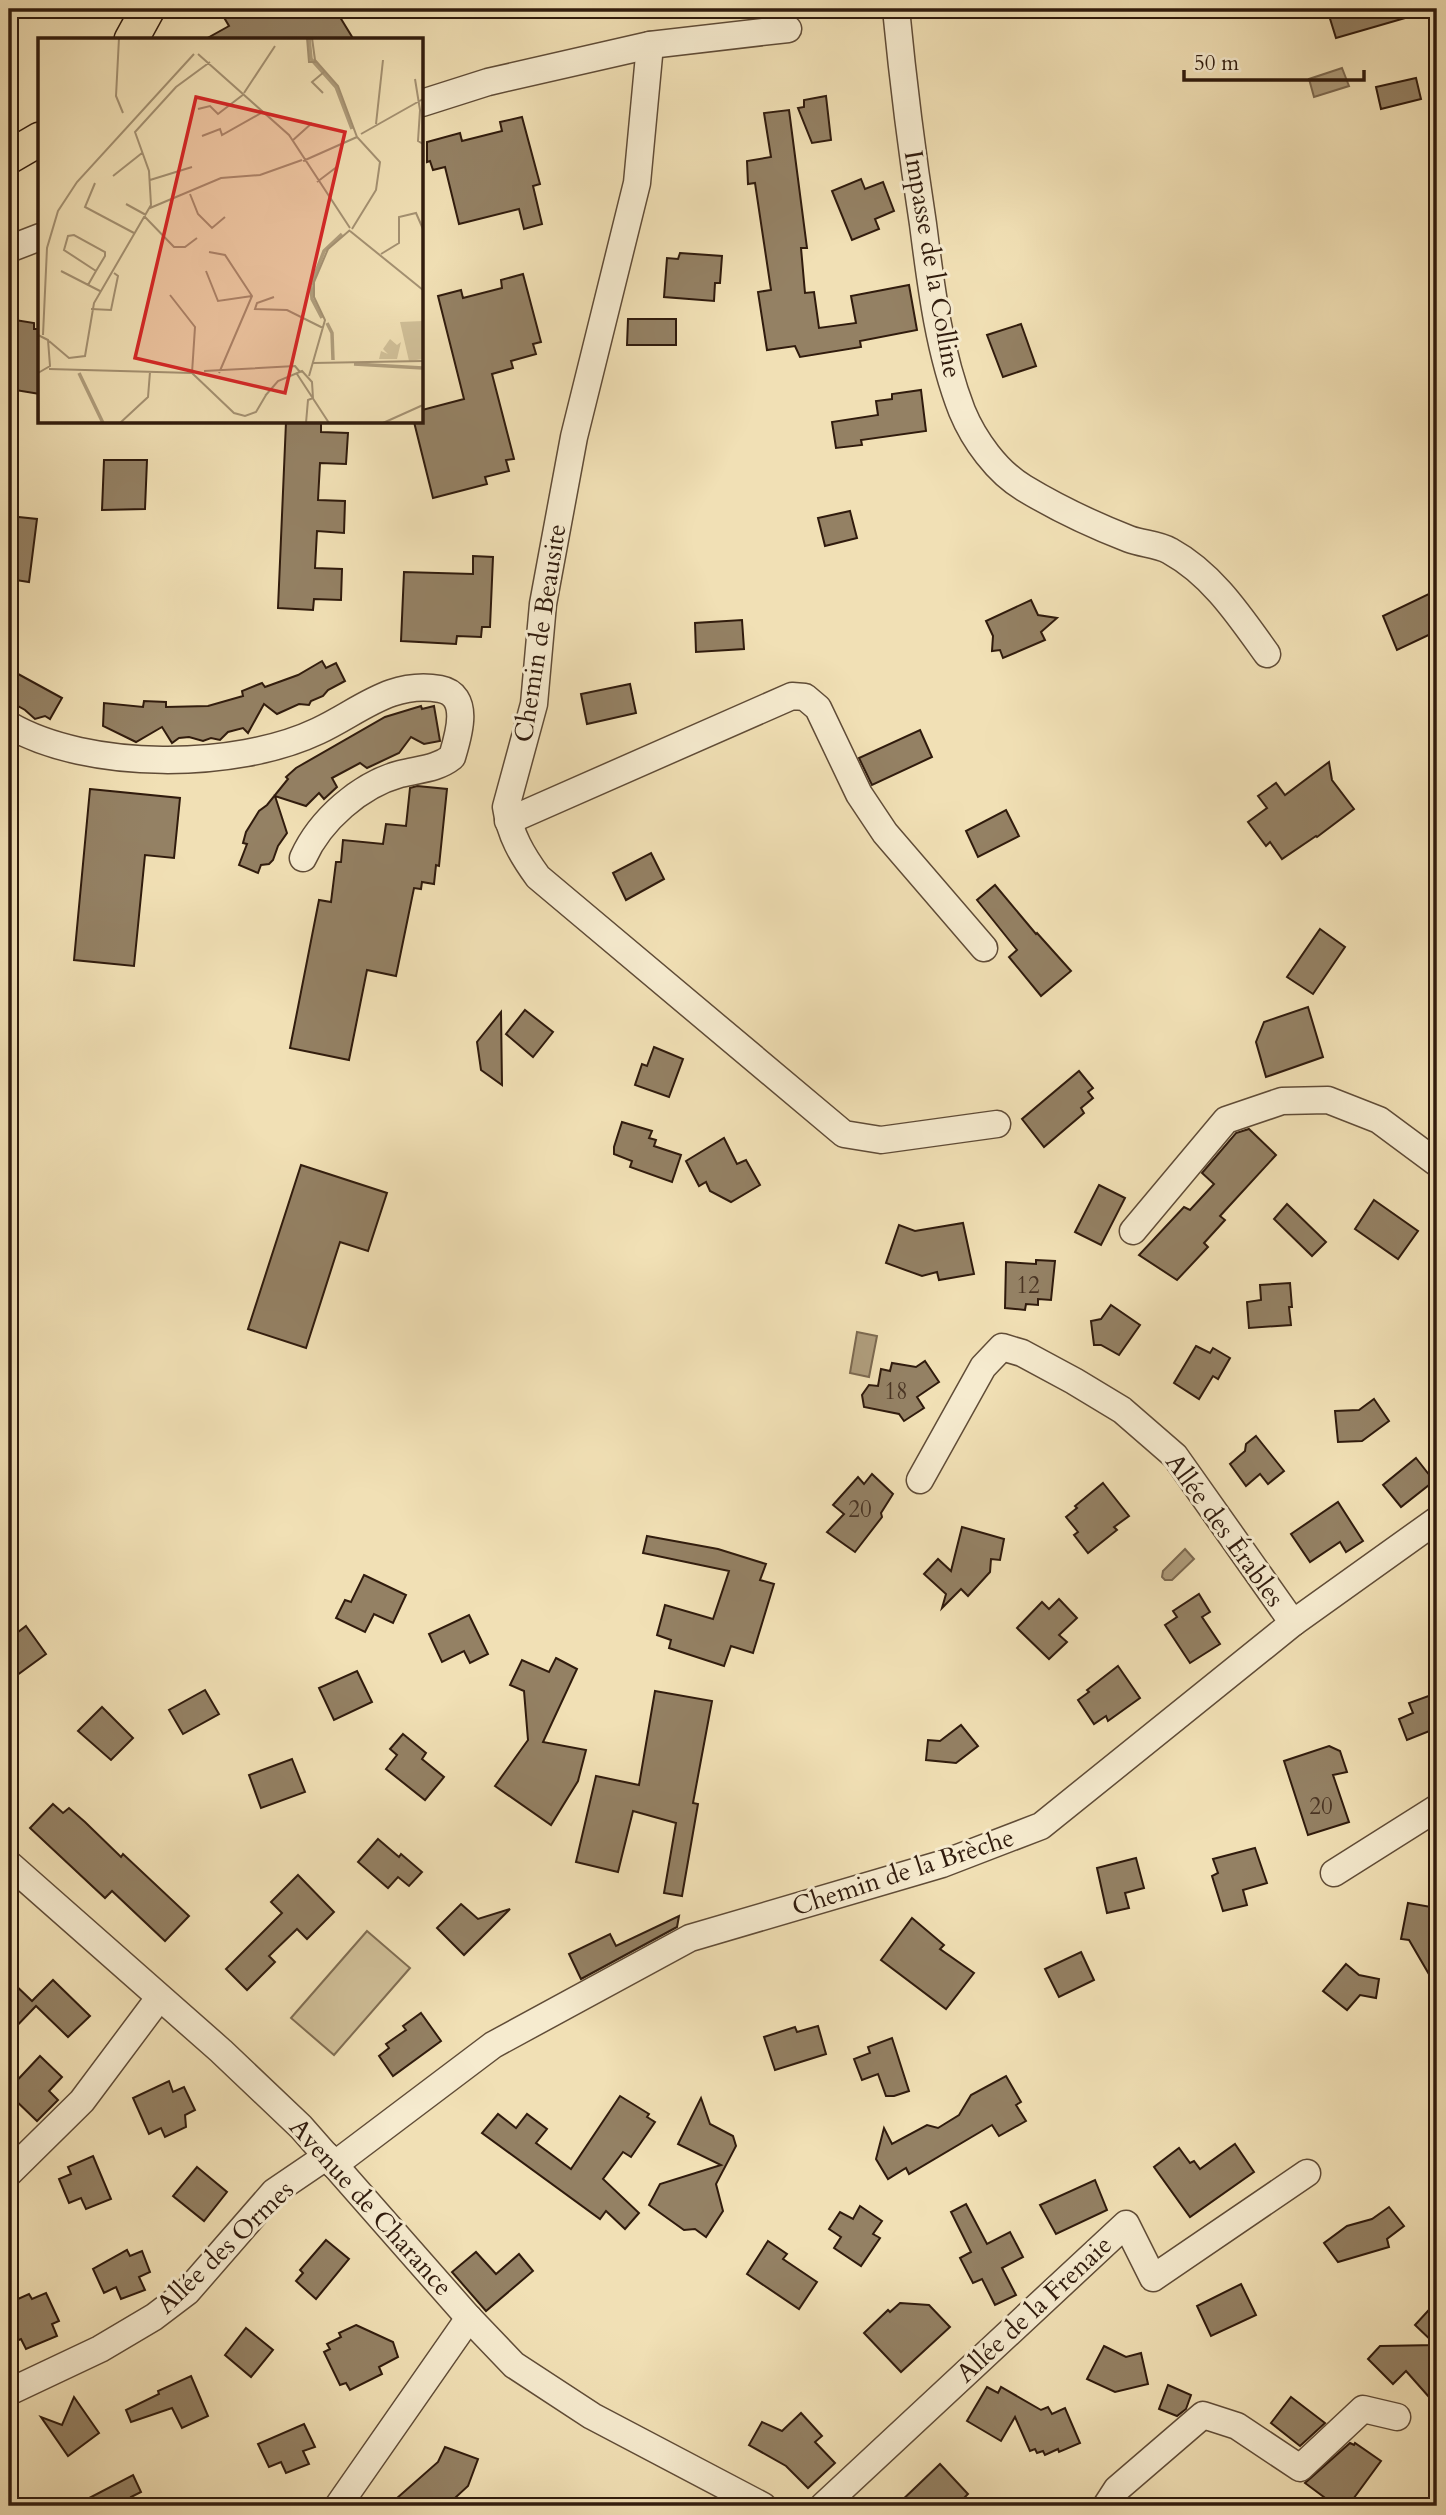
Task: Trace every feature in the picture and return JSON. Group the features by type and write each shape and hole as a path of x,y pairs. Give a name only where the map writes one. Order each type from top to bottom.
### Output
{"main road":[{"path":"132,38 148,9"},
{"path":"9,134 38,122"},
{"path":"9,156 38,140"}],"street":[{"name":"Impasse de la Colline","path":"896,9 907,115 929,267 944,354 963,413 990,458 1022,487 1083,520 1133,540 1168,550 1201,572 1235,608 1267,654"},
{"path":"424,102 488,82 650,45 788,29"},
{"name":"Chemin de Beausite","path":"650,45 637,183 574,437 543,604 534,704 506,807 508,821 518,850 538,877 844,1134 881,1140 997,1124"},
{"path":"9,249 38,238"},
{"path":"9,725 58,744 104,755 161,761 208,759 247,754 318,732 385,694 414,688 443,689 459,701 461,710 452,757 436,767 397,775 372,786 348,802 327,820 311,839 303,858"},
{"path":"508,821 792,696 805,697 818,708 859,794 885,833 984,948"},
{"path":"1133,1231 1226,1119 1282,1101 1328,1100 1379,1120 1437,1163"},
{"name":"Allée des Érables","path":"920,1480 983,1367 1002,1347 1022,1353 1122,1410 1175,1456 1293,1623"},
{"name":"Chemin de la Brèche","path":"331,2160 499,2042 690,1938 942,1864 1041,1826 1293,1623 1437,1520"},
{"path":"1335,1873 1437,1808"},
{"name":"Avenue de Charance","path":"9,1864 221,2051 301,2127 469,2318 514,2365 592,2416 763,2506"},
{"path":"9,2173 82,2101 159,1998"},
{"name":"Allée des Ormes","path":"9,2392 100,2349 154,2317 187,2292 274,2192 331,2160"},
{"name":"Allée de la Frenaie","path":"823,2506 1126,2224 1153,2278 1307,2173"},
{"path":"338,2506 469,2318"},
{"path":"1106,2506 1117,2489 1203,2415 1237,2426 1300,2468 1363,2409 1397,2417"}],"shaded area":[{"path":"1342,68 1349,86 1314,97 1309,79"},
{"path":"857,1332 877,1336 869,1377 850,1373"},
{"path":"1185,1549 1194,1559 1172,1580 1165,1580 1162,1577 1163,1571"},
{"path":"367,1931 410,1968 334,2055 291,2018"}],"building":[{"path":"219,9 335,9 353,38 208,38 229,26"},
{"path":"1327,9 1418,9 1419,14 1336,38"},
{"path":"1416,78 1421,99 1381,109 1376,87"},
{"path":"826,96 831,140 812,143 798,108 804,107 804,100"},
{"path":"789,110 807,248 801,248 805,293 814,292 819,328 856,323 851,296 909,285 917,330 860,341 861,347 800,357 795,346 767,350 758,292 771,290 755,183 748,184 747,161 771,157 764,113"},
{"path":"522,117 540,184 533,186 542,224 524,229 519,209 459,224 445,167 433,170 430,161 427,162 427,142 460,133 462,141 502,131 500,122"},
{"path":"861,179 865,189 883,182 894,211 875,219 879,229 852,240 832,191"},
{"path":"680,253 722,256 720,283 715,283 714,301 664,297 667,258 678,259"},
{"path":"523,274 541,342 533,344 536,354 511,361 513,368 492,374 514,459 506,460 509,471 485,477 487,484 433,498 414,424 424,424 424,409 464,399 438,296 461,290 463,298 502,288 501,280"},
{"path":"9,319 34,323 34,329 38,329 38,394 9,389"},
{"path":"628,319 676,319 676,345 627,345"},
{"path":"1021,324 1036,366 1003,377 987,335"},
{"path":"921,390 926,431 861,440 862,445 836,448 832,422 878,415 876,401 892,399 892,394"},
{"path":"286,424 321,424 321,432 348,433 346,464 320,463 318,500 345,501 344,533 317,531 315,568 342,569 341,600 314,599 313,610 278,608"},
{"path":"104,460 147,460 145,509 102,510"},
{"path":"850,511 857,538 825,546 818,518"},
{"path":"9,516 37,519 29,582 9,579"},
{"path":"473,556 493,557 490,627 482,627 481,637 457,636 456,644 401,641 404,572 473,574"},
{"path":"1437,590 1437,631 1397,650 1383,616"},
{"path":"1031,600 1038,615 1057,618 1041,632 1045,640 1003,658 1000,650 992,651 993,636 986,621"},
{"path":"742,620 744,649 696,652 695,623"},
{"path":"322,661 326,668 336,663 345,681 311,701 309,705 299,704 277,714 264,704 248,733 243,728 228,732 220,740 211,738 203,741 189,737 179,738 172,743 162,727 136,742 103,726 104,703 143,707 144,701 166,702 166,707 208,706 243,696 242,691 262,683 265,687 298,675"},
{"path":"9,669 62,698 50,719 45,716 35,719 9,701"},
{"path":"630,684 636,713 587,724 581,694"},
{"path":"421,706 422,709 434,706 440,741 424,744 411,737 399,753 367,768 360,763 332,778 337,787 324,799 319,793 306,806 275,796 287,833 273,860 269,864 261,865 258,873 239,865 247,844 243,843 246,832 259,811 267,805 288,779 286,777 296,768 385,717"},
{"path":"920,730 932,757 872,785 859,758"},
{"path":"1329,762 1332,780 1354,809 1282,859 1270,842 1266,846 1248,822 1267,808 1258,796 1276,783 1285,795"},
{"path":"417,786 447,789 439,866 436,865 434,884 422,882 421,889 414,888 396,976 367,970 349,1060 290,1048 319,900 331,902 336,862 341,862 343,840 383,844 386,824 406,826 410,788"},
{"path":"90,789 180,798 174,858 145,855 134,966 74,960"},
{"path":"1006,810 1019,836 978,857 966,831"},
{"path":"651,853 664,879 626,900 613,873"},
{"path":"995,885 1071,971 1041,996 1009,957 1017,950 977,900"},
{"path":"1320,929 1345,947 1313,994 1287,977"},
{"path":"1308,1007 1323,1057 1266,1077 1256,1042 1264,1022"},
{"path":"525,1010 553,1032 533,1057 506,1034"},
{"path":"501,1012 502,1085 481,1070 477,1042"},
{"path":"654,1047 683,1059 669,1097 635,1085 642,1064 647,1066"},
{"path":"1079,1071 1093,1088 1088,1092 1093,1098 1081,1108 1084,1113 1044,1147 1022,1119"},
{"path":"622,1122 652,1131 649,1138 656,1140 654,1146 681,1155 672,1182 630,1167 632,1161 614,1154"},
{"path":"1249,1129 1276,1155 1220,1216 1225,1220 1204,1243 1208,1247 1177,1280 1139,1255 1184,1207 1190,1210 1214,1184 1202,1173 1236,1133"},
{"path":"724,1138 737,1164 746,1160 760,1185 731,1202 710,1191 706,1182 699,1186 686,1161"},
{"path":"301,1165 387,1193 368,1251 340,1242 306,1348 248,1329"},
{"path":"1099,1185 1125,1198 1101,1245 1075,1232"},
{"path":"1374,1200 1418,1231 1398,1259 1355,1229"},
{"path":"1287,1204 1326,1242 1312,1256 1274,1219"},
{"path":"963,1223 974,1274 939,1280 937,1272 922,1276 886,1263 899,1225 915,1231"},
{"path":"1036,1260 1055,1261 1051,1300 1038,1299 1038,1305 1026,1304 1025,1310 1005,1308 1006,1262 1036,1264"},
{"path":"1290,1283 1291,1325 1249,1328 1247,1302 1261,1300 1260,1285"},
{"path":"1111,1305 1140,1325 1119,1355 1101,1345 1094,1345 1091,1321 1101,1319"},
{"path":"1196,1346 1210,1353 1213,1348 1230,1358 1218,1379 1213,1376 1199,1399 1174,1383"},
{"path":"925,1361 939,1382 917,1397 924,1408 904,1421 899,1414 864,1407 862,1395 869,1385 878,1386 881,1369 890,1371 892,1363 916,1367"},
{"path":"1374,1399 1389,1421 1362,1441 1338,1442 1335,1411 1359,1410"},
{"path":"1256,1436 1284,1471 1268,1484 1260,1474 1246,1486 1230,1464 1245,1451 1246,1444"},
{"path":"1416,1458 1434,1481 1401,1507 1383,1485"},
{"path":"872,1474 893,1494 881,1513 882,1517 855,1552 827,1532 844,1514 833,1505 858,1477 864,1484"},
{"path":"1103,1483 1129,1516 1114,1527 1117,1530 1088,1553 1074,1535 1078,1532 1066,1517"},
{"path":"1338,1502 1363,1541 1346,1552 1340,1542 1310,1562 1291,1534"},
{"path":"962,1527 1004,1539 1000,1560 991,1559 990,1572 968,1596 961,1589 942,1608 946,1594 924,1574 938,1559 951,1571"},
{"path":"647,1536 718,1549 766,1564 760,1580 774,1584 753,1653 731,1646 724,1666 669,1648 671,1640 657,1635 665,1605 713,1619 729,1571 643,1553"},
{"path":"364,1575 406,1595 393,1623 374,1614 365,1632 336,1618 345,1600 351,1602"},
{"path":"1199,1594 1210,1612 1202,1617 1220,1644 1190,1663 1165,1625 1177,1617 1173,1611"},
{"path":"1059,1599 1077,1618 1059,1635 1067,1642 1049,1659 1017,1628 1042,1602 1049,1609"},
{"path":"469,1615 488,1654 470,1663 464,1651 442,1662 429,1634"},
{"path":"26,1626 46,1654 9,1681 9,1639"},
{"path":"556,1658 577,1669 543,1742 586,1750 578,1781 551,1825 495,1786 528,1740 524,1691 510,1685 522,1660 549,1672"},
{"path":"1118,1666 1140,1698 1108,1721 1106,1716 1094,1724 1078,1700"},
{"path":"357,1671 372,1702 334,1720 319,1688"},
{"path":"205,1690 219,1714 183,1734 169,1710"},
{"path":"655,1691 712,1701 693,1803 698,1804 682,1896 664,1893 676,1823 633,1811 618,1872 576,1862 596,1776 639,1785"},
{"path":"1437,1693 1437,1728 1407,1740 1399,1719 1413,1713 1409,1703"},
{"path":"102,1707 133,1738 111,1760 78,1731"},
{"path":"961,1725 978,1746 956,1763 926,1760 928,1740 940,1741"},
{"path":"403,1734 426,1753 422,1759 444,1777 425,1800 386,1769 397,1755 390,1749"},
{"path":"1329,1746 1340,1751 1347,1772 1333,1775 1349,1822 1308,1835 1284,1761"},
{"path":"292,1759 305,1792 261,1808 249,1775"},
{"path":"53,1804 63,1813 69,1808 189,1916 165,1941 112,1891 105,1898 30,1828"},
{"path":"378,1839 422,1872 409,1886 398,1877 388,1888 358,1862"},
{"path":"1255,1848 1267,1883 1243,1890 1247,1905 1223,1911 1212,1876 1218,1873 1213,1859"},
{"path":"1136,1858 1144,1888 1125,1893 1129,1908 1107,1913 1097,1868"},
{"path":"298,1875 334,1912 307,1939 297,1929 269,1956 275,1962 247,1990 226,1969 282,1913 271,1902"},
{"path":"1408,1903 1437,1908 1437,1988 1409,1940 1401,1939"},
{"path":"461,1904 478,1919 510,1909 464,1955 437,1928"},
{"path":"679,1916 677,1927 581,1979 569,1954 610,1934 616,1946"},
{"path":"912,1918 944,1945 940,1949 974,1973 946,2009 881,1960"},
{"path":"1081,1952 1094,1980 1059,1997 1045,1969"},
{"path":"1346,1964 1359,1975 1379,1979 1376,1998 1360,1995 1347,2010 1323,1991"},
{"path":"9,1979 32,2001 53,1980 90,2016 68,2037 36,2006 9,2034"},
{"path":"421,2013 441,2041 393,2076 379,2056 389,2048 386,2044 406,2030 403,2026"},
{"path":"818,2026 826,2054 775,2070 764,2037 795,2027 797,2032"},
{"path":"892,2038 909,2091 886,2096 878,2074 862,2080 854,2059 870,2053 868,2047"},
{"path":"40,2056 62,2077 49,2091 58,2100 37,2121 9,2094 9,2089"},
{"path":"1006,2076 1021,2102 1016,2105 1026,2121 999,2136 992,2125 909,2174 906,2168 888,2179 876,2159 884,2128 892,2144 927,2125 938,2128 959,2115 971,2095"},
{"path":"169,2081 173,2092 184,2087 195,2110 185,2115 186,2127 165,2137 161,2128 149,2134 133,2098"},
{"path":"620,2096 649,2114 647,2117 655,2122 631,2157 623,2152 603,2179 639,2213 625,2229 606,2211 600,2219 482,2133 498,2114 516,2128 527,2114 547,2129 536,2143 571,2169"},
{"path":"701,2098 710,2124 733,2136 736,2146 716,2184 723,2211 706,2237 695,2229 684,2230 649,2205 660,2184 721,2165 678,2144"},
{"path":"1235,2144 1254,2172 1190,2217 1154,2167 1179,2148 1190,2163 1194,2161 1200,2169"},
{"path":"93,2156 111,2199 86,2209 81,2198 69,2203 59,2179 71,2174 68,2167"},
{"path":"197,2167 227,2192 204,2221 173,2196"},
{"path":"1095,2180 1107,2210 1056,2234 1040,2205"},
{"path":"966,2204 987,2244 1010,2232 1023,2257 1002,2268 1016,2295 995,2305 982,2279 973,2283 960,2258 971,2252 951,2212"},
{"path":"860,2206 882,2221 873,2234 880,2238 861,2266 834,2248 841,2237 829,2229 840,2212 853,2219"},
{"path":"1389,2207 1404,2226 1387,2239 1389,2247 1338,2262 1324,2243 1347,2226 1372,2219"},
{"path":"326,2240 349,2259 316,2299 296,2281 303,2273 300,2270"},
{"path":"768,2241 787,2254 783,2259 817,2282 799,2309 747,2274"},
{"path":"127,2250 130,2256 142,2251 150,2272 139,2277 145,2290 121,2299 116,2287 104,2293 93,2269"},
{"path":"476,2252 496,2274 519,2254 533,2271 486,2311 452,2272"},
{"path":"1241,2284 1256,2315 1211,2336 1197,2306"},
{"path":"46,2293 59,2321 52,2324 57,2336 26,2349 21,2339 9,2344 9,2303 29,2294 32,2299"},
{"path":"1437,2301 1437,2406 1406,2371 1393,2384 1368,2359 1380,2346 1436,2345 1415,2325"},
{"path":"900,2303 929,2305 950,2327 901,2372 864,2333 888,2310 890,2312"},
{"path":"356,2325 393,2342 398,2357 379,2367 382,2374 350,2390 346,2383 340,2385 324,2352 330,2349 327,2344 341,2337 339,2333"},
{"path":"246,2328 273,2350 251,2377 225,2355"},
{"path":"1104,2346 1126,2357 1141,2353 1148,2384 1115,2392 1087,2379"},
{"path":"191,2376 208,2416 182,2428 172,2408 131,2422 126,2410"},
{"path":"1168,2385 1191,2395 1186,2409 1177,2416 1159,2409"},
{"path":"987,2387 998,2393 1001,2387 1041,2410 1048,2407 1052,2414 1065,2408 1080,2443 1045,2455 1043,2451 1030,2451 1015,2417 1001,2441 967,2421"},
{"path":"74,2397 99,2433 68,2456 41,2417 62,2425"},
{"path":"1291,2397 1325,2423 1300,2446 1271,2423"},
{"path":"801,2413 822,2436 815,2442 835,2463 808,2488 786,2466 749,2445 762,2422 782,2431"},
{"path":"304,2424 315,2447 303,2451 309,2464 286,2473 281,2462 269,2467 258,2444"},
{"path":"1350,2443 1355,2443 1381,2461 1348,2506 1336,2506 1305,2483"},
{"path":"445,2447 478,2459 468,2486 456,2497 464,2506 388,2506 438,2462"},
{"path":"940,2464 968,2494 956,2506 896,2506"},
{"path":"133,2475 141,2492 131,2497 135,2506 74,2506"}]}
